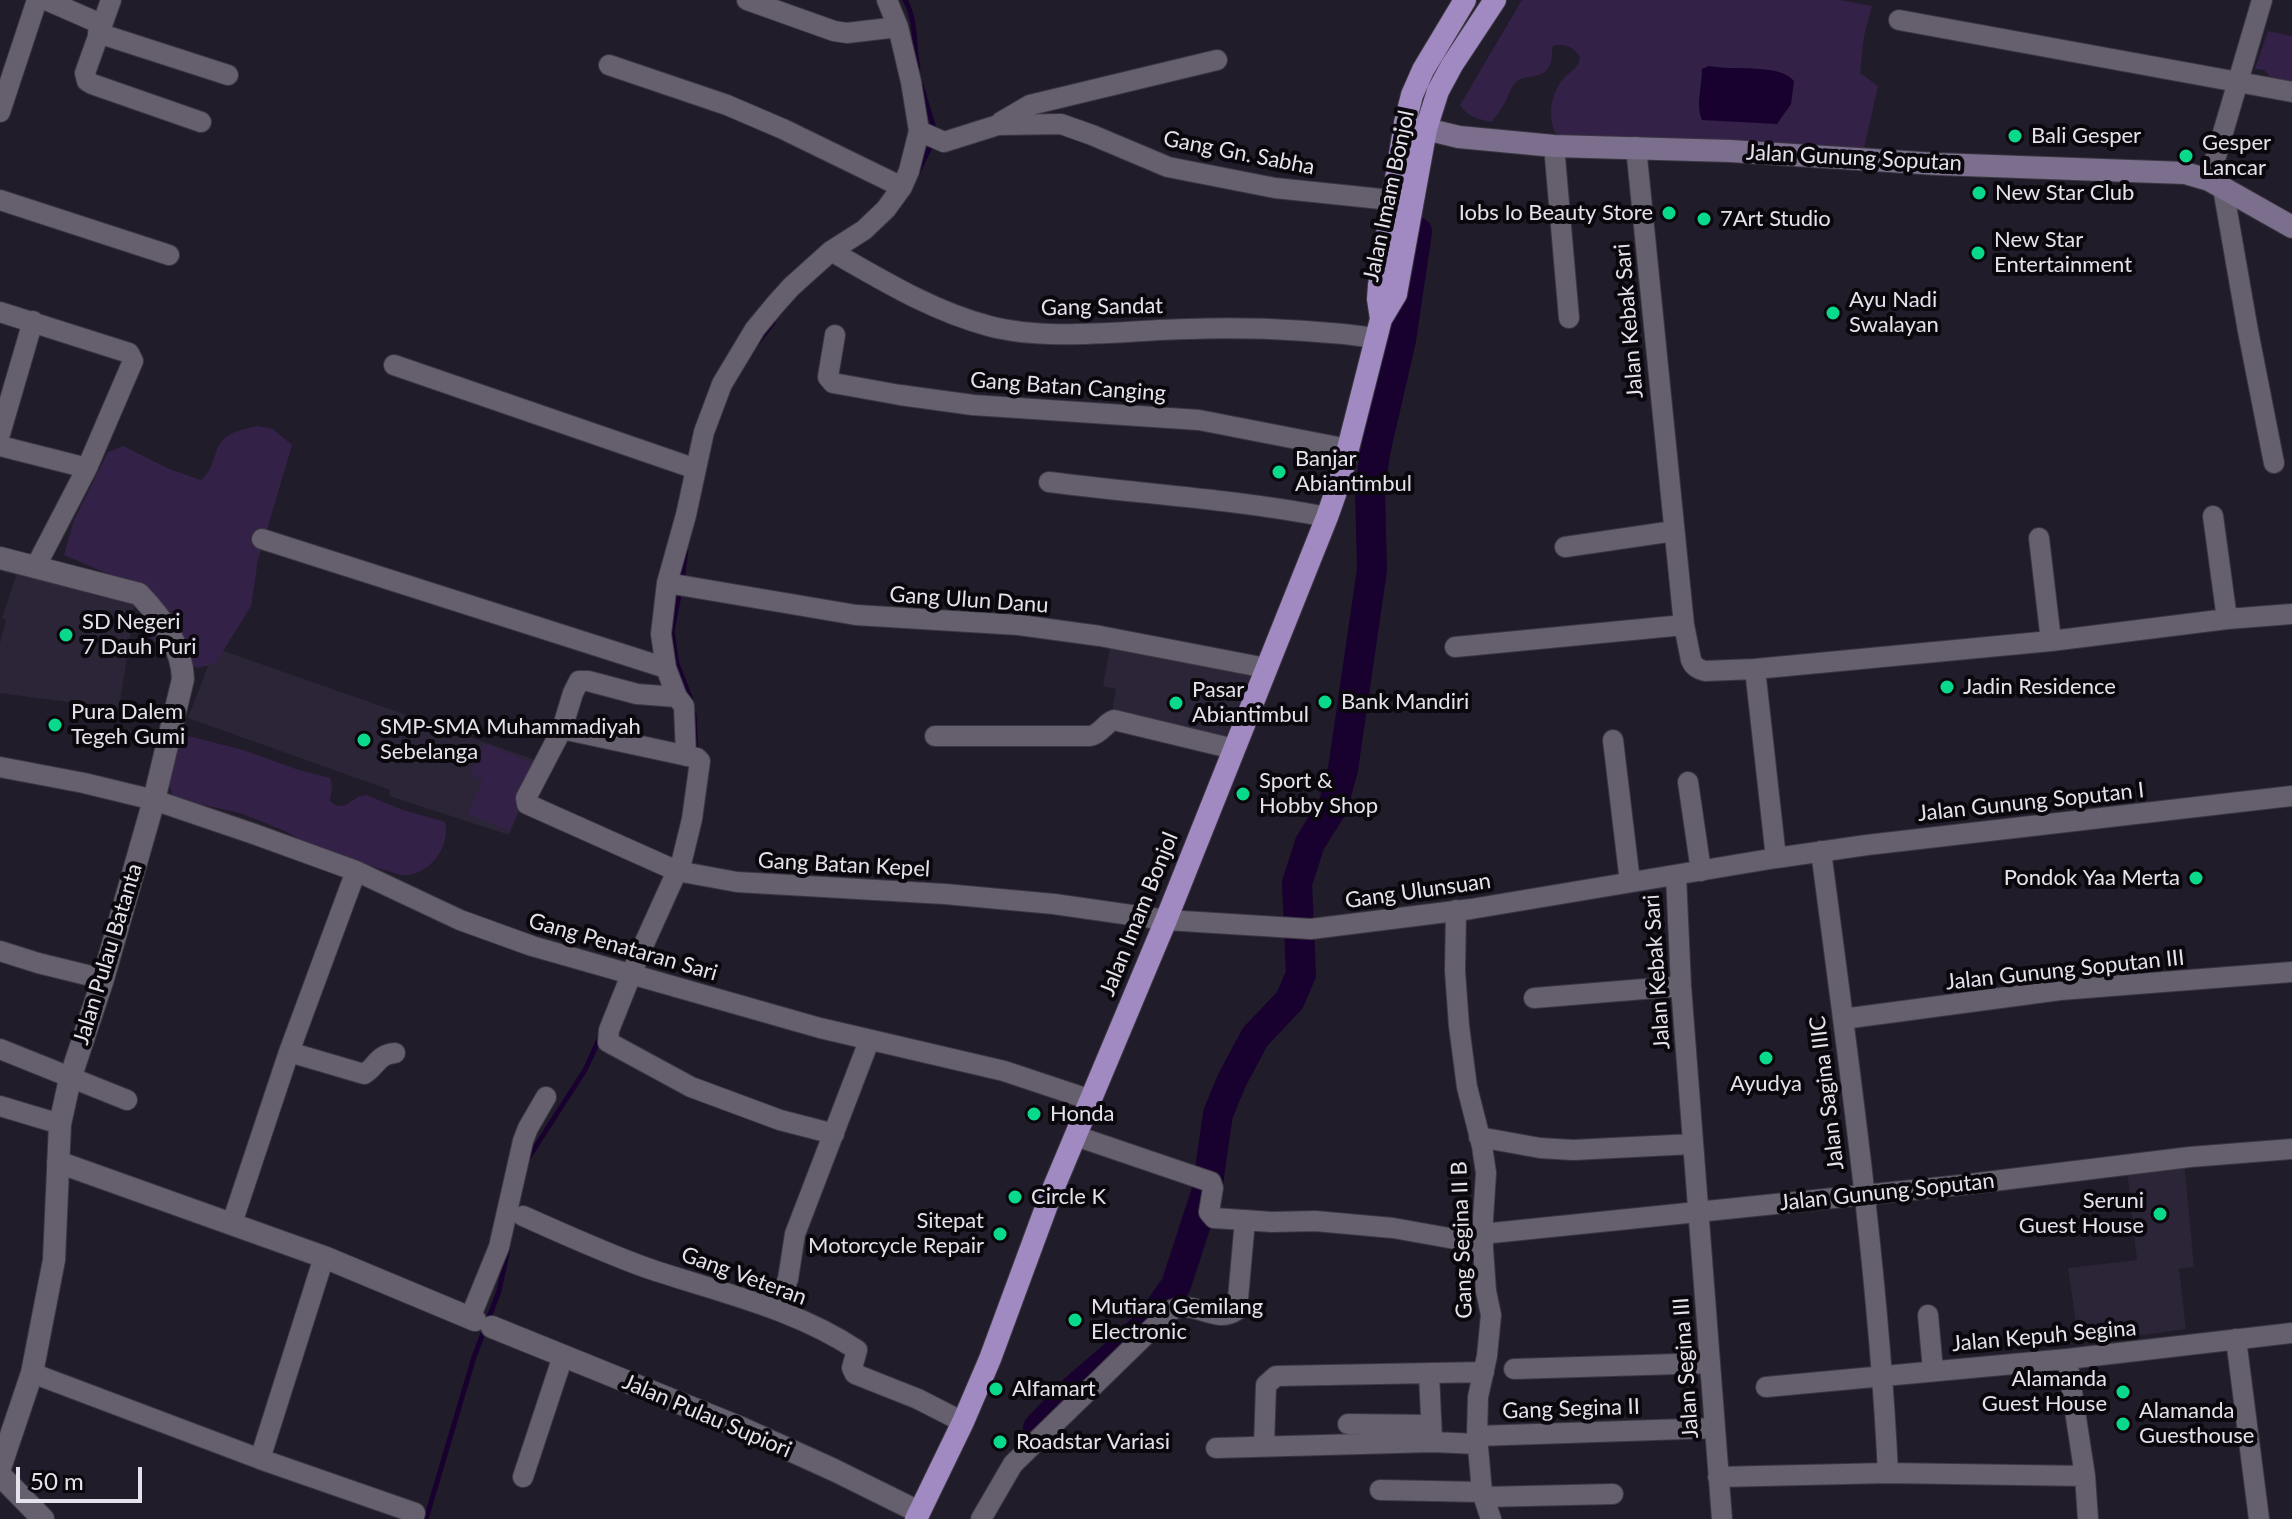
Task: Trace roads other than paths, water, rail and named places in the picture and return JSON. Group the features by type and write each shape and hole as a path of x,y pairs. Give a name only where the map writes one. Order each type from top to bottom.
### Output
{"highway":[{"name":"Jalan Imam Bonjol","path":"918,1517 990,1359 1051,1194 1254,705 1327,517 1379,328 1396,294 1415,126 1412,95 1465,0"},
{"name":"Jalan Imam Bonjol","path":"1379,328 1379,285 1391,200 1415,126 1495,0"}],"main road":[{"name":"Jalan Gunung Soputan","path":"1415,126 1484,141 1554,146 1745,151 1937,164 2185,173 2216,184 2292,227"}],"street":[{"path":"0,112 37,0"},
{"path":"46,0 99,28 228,75"},
{"path":"111,0 85,73 89,83 201,122"},
{"path":"747,0 834,31 847,33 898,27"},
{"path":"692,757 684,706 677,697 666,668 661,634 678,585 704,432 730,368 755,329 774,306 838,255 886,209 930,136 887,0"},
{"path":"2262,0 2238,83 2216,184 2274,463"},
{"path":"1899,20 2292,92"},
{"path":"998,125 1030,105 1217,60"},
{"path":"609,65 727,105 902,187"},
{"name":"Gang Gn. Sabha","path":"930,136 998,125 1061,124 1168,167 1275,188 1391,200"},
{"path":"1554,146 1569,318"},
{"name":"Jalan Kebak Sari","path":"1636,147 1684,625 1691,660 1698,669 1755,669 2292,614"},
{"path":"0,200 169,255"},
{"name":"Gang Sandat","path":"838,255 922,303 988,326 1022,333 1193,329 1337,333 1379,328"},
{"path":"0,312 132,356 133,364 87,468 35,568"},
{"path":"0,434 33,321"},
{"name":"Gang Batan Canging","path":"835,335 828,377 833,383 973,405 1199,420 1348,449"},
{"path":"394,365 696,469"},
{"path":"0,446 87,468"},
{"path":"1049,482 1268,505 1327,517"},
{"path":"2213,516 2227,619"},
{"path":"1565,547 1674,531"},
{"path":"2039,538 2051,641"},
{"path":"262,539 666,668"},
{"name":"Jalan Pulau Batanta","path":"0,558 139,594 177,645 183,679 154,800 103,979 70,1079 60,1124 54,1260 32,1373 0,1468"},
{"name":"Gang Ulun Danu","path":"678,585 856,615 1019,625 1100,636 1266,668"},
{"path":"1455,647 1684,625"},
{"path":"1755,669 1776,858"},
{"path":"677,697 637,694 579,681 562,729 700,761 692,819 639,955 627,972 608,1042 691,1087 780,1120 834,1134"},
{"path":"935,736 1090,736 1096,735 1114,720 1234,749"},
{"name":"Gang Batan Kepel","path":"562,729 526,798 527,804 673,869 748,884 945,894 1054,904 1166,920"},
{"path":"1613,740 1630,882"},
{"name":"Gang Penataran Sari","path":"0,767 154,800 356,871 495,934 869,1041 1004,1071 1091,1100"},
{"path":"1688,782 1701,871"},
{"name":"Jalan Gunung Soputan I","path":"1776,858 2292,796"},
{"name":"Jalan Sagina IIIC","path":"1821,851 1883,1376 1888,1473"},
{"name":"Jalan Kebak Sari","path":"1698,1213 1676,875 1776,858"},
{"path":"232,1223 289,1052 356,871"},
{"name":"Gang Ulunsuan","path":"1166,920 1311,929 1398,920 1676,875"},
{"name":"Gang Segina II B","path":"1456,910 1455,971 1459,1026 1467,1087 1486,1173 1483,1239 1486,1291 1491,1315 1478,1397 1477,1440 1483,1495 1491,1519"},
{"path":"0,951 103,979"},
{"name":"Jalan Gunung Soputan III","path":"1843,1019 2060,990 2292,972"},
{"path":"1534,998 1681,986"},
{"path":"776,1309 788,1279 793,1239 869,1041"},
{"path":"0,1049 127,1100"},
{"path":"289,1052 364,1074 380,1057 395,1053"},
{"path":"479,1322 523,1141 546,1097"},
{"path":"0,1106 60,1124"},
{"name":"Jalan Gunung Soputan","path":"1076,1136 1207,1180 1213,1188 1209,1206 1210,1215 1214,1218 1315,1221 1483,1239 2190,1157 2292,1149"},
{"path":"1479,1137 1540,1148 1573,1150 1693,1144"},
{"name":"Jalan Pulau Supiori","path":"58,1162 324,1257 739,1427 834,1470 918,1517"},
{"name":"Jalan Segina III","path":"1698,1213 1722,1519"},
{"name":"Gang Veteran","path":"523,1216 618,1257 776,1309 857,1350 852,1368 855,1374 918,1399 963,1422"},
{"path":"981,1519 1013,1464 1170,1311 1186,1306 1223,1316 1237,1310 1245,1220"},
{"path":"260,1459 324,1257"},
{"path":"1928,1315 1933,1370"},
{"name":"Jalan Kepuh Segina","path":"1766,1387 2067,1359 2292,1333"},
{"path":"2236,1339 2259,1519"},
{"path":"523,1477 563,1356"},
{"path":"2067,1359 2085,1476 2088,1519"},
{"path":"1514,1369 1710,1363"},
{"path":"1264,1446 1266,1385 1276,1376 1484,1372"},
{"path":"32,1373 414,1516"},
{"path":"1429,1374 1432,1434"},
{"path":"1348,1424 1432,1434"},
{"name":"Gang Segina II","path":"1432,1434 1477,1440 1715,1428"},
{"path":"1216,1448 1432,1434"},
{"path":"1718,1477 1888,1473 2085,1476"},
{"path":"0,1475 43,1519"},
{"path":"1380,1490 1483,1495 1613,1494"}],"waterway":[{"path":"905,0 913,24 918,67"},
{"path":"921,85 934,129"},
{"path":"917,174 932,143"},
{"path":"1038,1428 1074,1390 1153,1318 1176,1285 1207,1190 1218,1114 1255,1037 1290,1000 1301,974 1297,883 1310,843 1333,806 1343,769 1372,570 1370,490 1375,453 1401,340 1417,232"},
{"path":"757,343 773,323"},
{"path":"682,580 686,551"},
{"path":"680,590 672,631 677,664 691,700"},
{"path":"694,714 696,752"},
{"path":"529,1157 585,1070 601,1035"},
{"path":"426,1519 474,1357 499,1291 508,1249"}],"place":[{"name":"Bali Gesper","path":"2015,136"},
{"name":"Gesper Lancar","path":"2186,156"},
{"name":"New Star Club","path":"1979,193"},
{"name":"Iobs Io Beauty Store","path":"1669,213"},
{"name":"7Art Studio","path":"1704,219"},
{"name":"New Star Entertainment","path":"1978,253"},
{"name":"Ayu Nadi Swalayan","path":"1833,313"},
{"name":"Banjar Abiantimbul","path":"1279,472"},
{"name":"SD Negeri 7 Dauh Puri","path":"66,635"},
{"name":"Jadin Residence","path":"1947,687"},
{"name":"Bank Mandiri","path":"1325,702"},
{"name":"Pasar Abiantimbul","path":"1176,703"},
{"name":"Pura Dalem Tegeh Gumi","path":"55,725"},
{"name":"SMP-SMA Muhammadiyah Sebelanga","path":"364,740"},
{"name":"Sport & Hobby Shop","path":"1243,794"},
{"name":"Pondok Yaa Merta","path":"2196,878"},
{"name":"Ayudya","path":"1766,1058"},
{"name":"Honda","path":"1034,1114"},
{"name":"Circle K","path":"1015,1197"},
{"name":"Seruni Guest House","path":"2160,1214"},
{"name":"Sitepat Motorcycle Repair","path":"1000,1234"},
{"name":"Mutiara Gemilang Electronic","path":"1075,1320"},
{"name":"Alfamart","path":"996,1389"},
{"name":"Alamanda Guest House","path":"2123,1392"},
{"name":"Alamanda Guesthouse","path":"2123,1424"},
{"name":"Roadstar Variasi","path":"1000,1442"}]}
